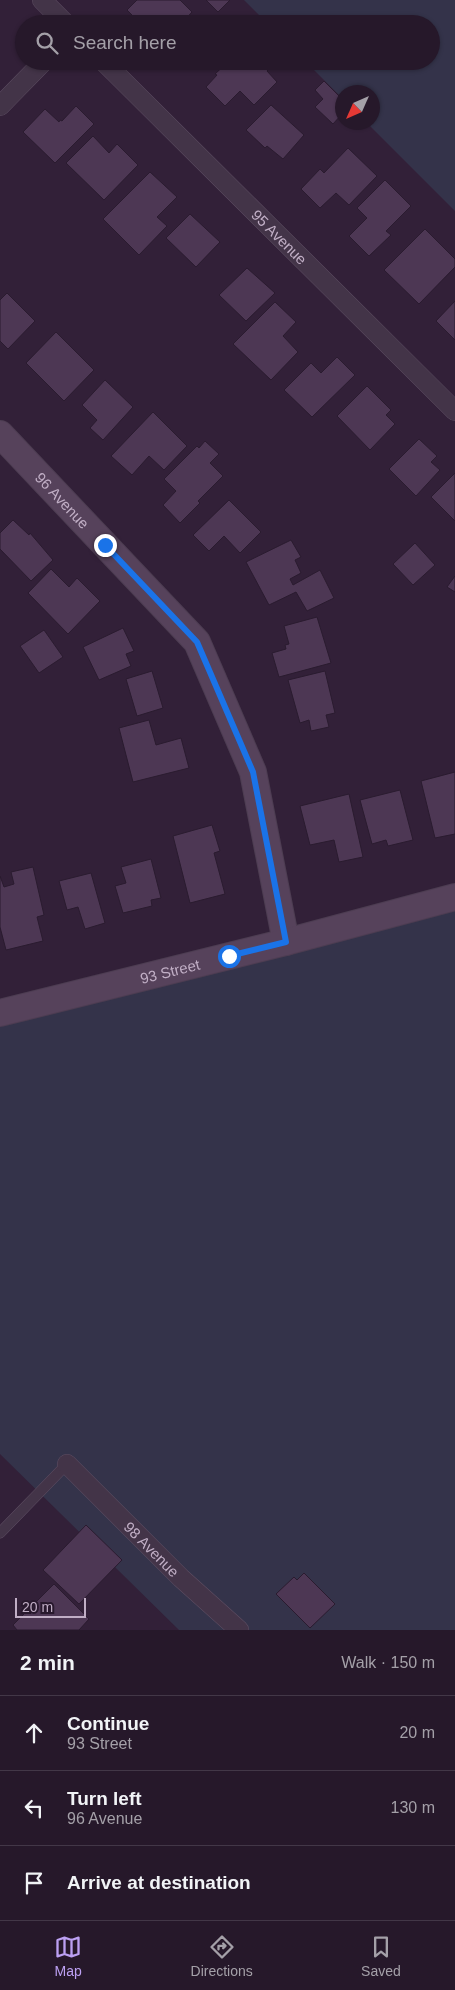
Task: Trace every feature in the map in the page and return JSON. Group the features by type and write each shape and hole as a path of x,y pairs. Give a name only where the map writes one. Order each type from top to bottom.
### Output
{"street":[{"path":"42,0 57,15"},
{"path":"0,106 35,70"},
{"name":"95 Avenue","path":"112,70 455,411"},
{"name":"96 Avenue","path":"0,434 197,642 253,772 286,942"},
{"name":"93 Street","path":"0,1012 286,942 455,897"},
{"name":"98 Avenue","path":"67,1464 181,1578 239,1630"}],"lane":[{"path":"0,1532 67,1464"}],"shaded area":[{"path":"244,0 455,0 455,211 374,130 380,130 380,85 335,85 335,91 314,70 440,70 440,15 259,15"},
{"path":"455,907 455,1630 179,1630 0,1454 0,1000"}],"building":[{"path":"137,0 180,0 192,12 189,15 132,15 127,10"},
{"path":"206,0 230,0 218,12"},
{"path":"219,70 268,70 277,82 254,105 240,91 225,106 206,87 217,75 215,74"},
{"path":"324,81 335,92 335,122 333,124 315,107 323,99 315,90"},
{"path":"271,105 304,135 283,159 267,146 265,148 246,130"},
{"path":"76,106 94,124 55,163 23,132 45,109 59,122"},
{"path":"93,136 109,153 117,144 138,165 104,200 66,163"},
{"path":"348,148 377,176 349,205 336,193 320,208 301,189 320,169 324,173"},
{"path":"150,172 177,197 157,217 167,226 139,255 103,219"},
{"path":"385,180 411,206 386,231 391,235 369,256 349,236 367,218 357,208"},
{"path":"190,214 220,242 196,267 166,238"},
{"path":"425,229 455,259 455,267 419,304 384,270"},
{"path":"247,268 275,293 246,321 219,295"},
{"path":"7,293 35,321 8,349 0,341 0,300"},
{"path":"455,301 455,340 436,321"},
{"path":"275,302 296,322 283,336 298,352 271,380 233,344"},
{"path":"56,332 94,370 64,401 26,363"},
{"path":"337,357 355,375 312,417 284,390 311,363 321,373"},
{"path":"105,380 133,407 103,440 90,428 97,420 82,405"},
{"path":"367,386 391,410 386,415 395,424 370,450 337,416"},
{"path":"153,412 187,446 164,470 149,456 132,475 111,456"},
{"path":"419,439 437,456 431,462 440,470 416,496 389,469"},
{"path":"205,441 219,454 210,463 223,476 198,501 200,503 180,523 163,505 176,491 164,479 197,446 199,448"},
{"path":"455,473 455,521 431,497"},
{"path":"229,500 261,532 240,553 224,536 209,551 193,535"},
{"path":"13,520 29,535 30,533 53,560 31,581 0,549 0,533"},
{"path":"291,540 301,557 295,560 301,573 290,579 293,585 320,570 334,598 307,611 296,592 269,605 246,562"},
{"path":"415,543 435,565 413,585 393,564"},
{"path":"51,569 69,587 77,578 100,601 68,634 28,593"},
{"path":"455,576 455,592 447,587"},
{"path":"317,617 331,663 279,677 272,653 286,649 285,645 289,644 284,626"},
{"path":"123,628 134,651 126,654 131,666 99,680 83,647"},
{"path":"44,630 63,657 39,673 20,646"},
{"path":"152,671 163,708 137,716 126,679"},
{"path":"325,671 335,713 326,715 329,727 311,731 309,720 300,723 288,680"},
{"path":"149,720 156,745 181,738 189,768 133,782 119,728"},
{"path":"455,772 455,834 435,838 421,781"},
{"path":"400,790 413,840 388,846 386,840 372,844 360,800"},
{"path":"349,794 363,857 339,862 334,840 310,845 300,806"},
{"path":"212,825 220,851 214,853 225,894 190,903 173,836"},
{"path":"151,859 161,898 151,900 152,906 123,913 115,886 126,883 121,867"},
{"path":"33,867 44,915 37,917 43,941 6,950 0,927 0,876 4,887 14,884 11,872"},
{"path":"91,873 105,923 85,929 78,907 67,910 59,881"},
{"path":"86,1525 122,1560 79,1604 43,1570"},
{"path":"304,1573 335,1604 310,1628 276,1594 294,1577 297,1580"},
{"path":"54,1584 89,1619 79,1630 17,1630 13,1625"}],"route":[{"path":"105,545 197,642 253,772 286,942 229,956"}]}
